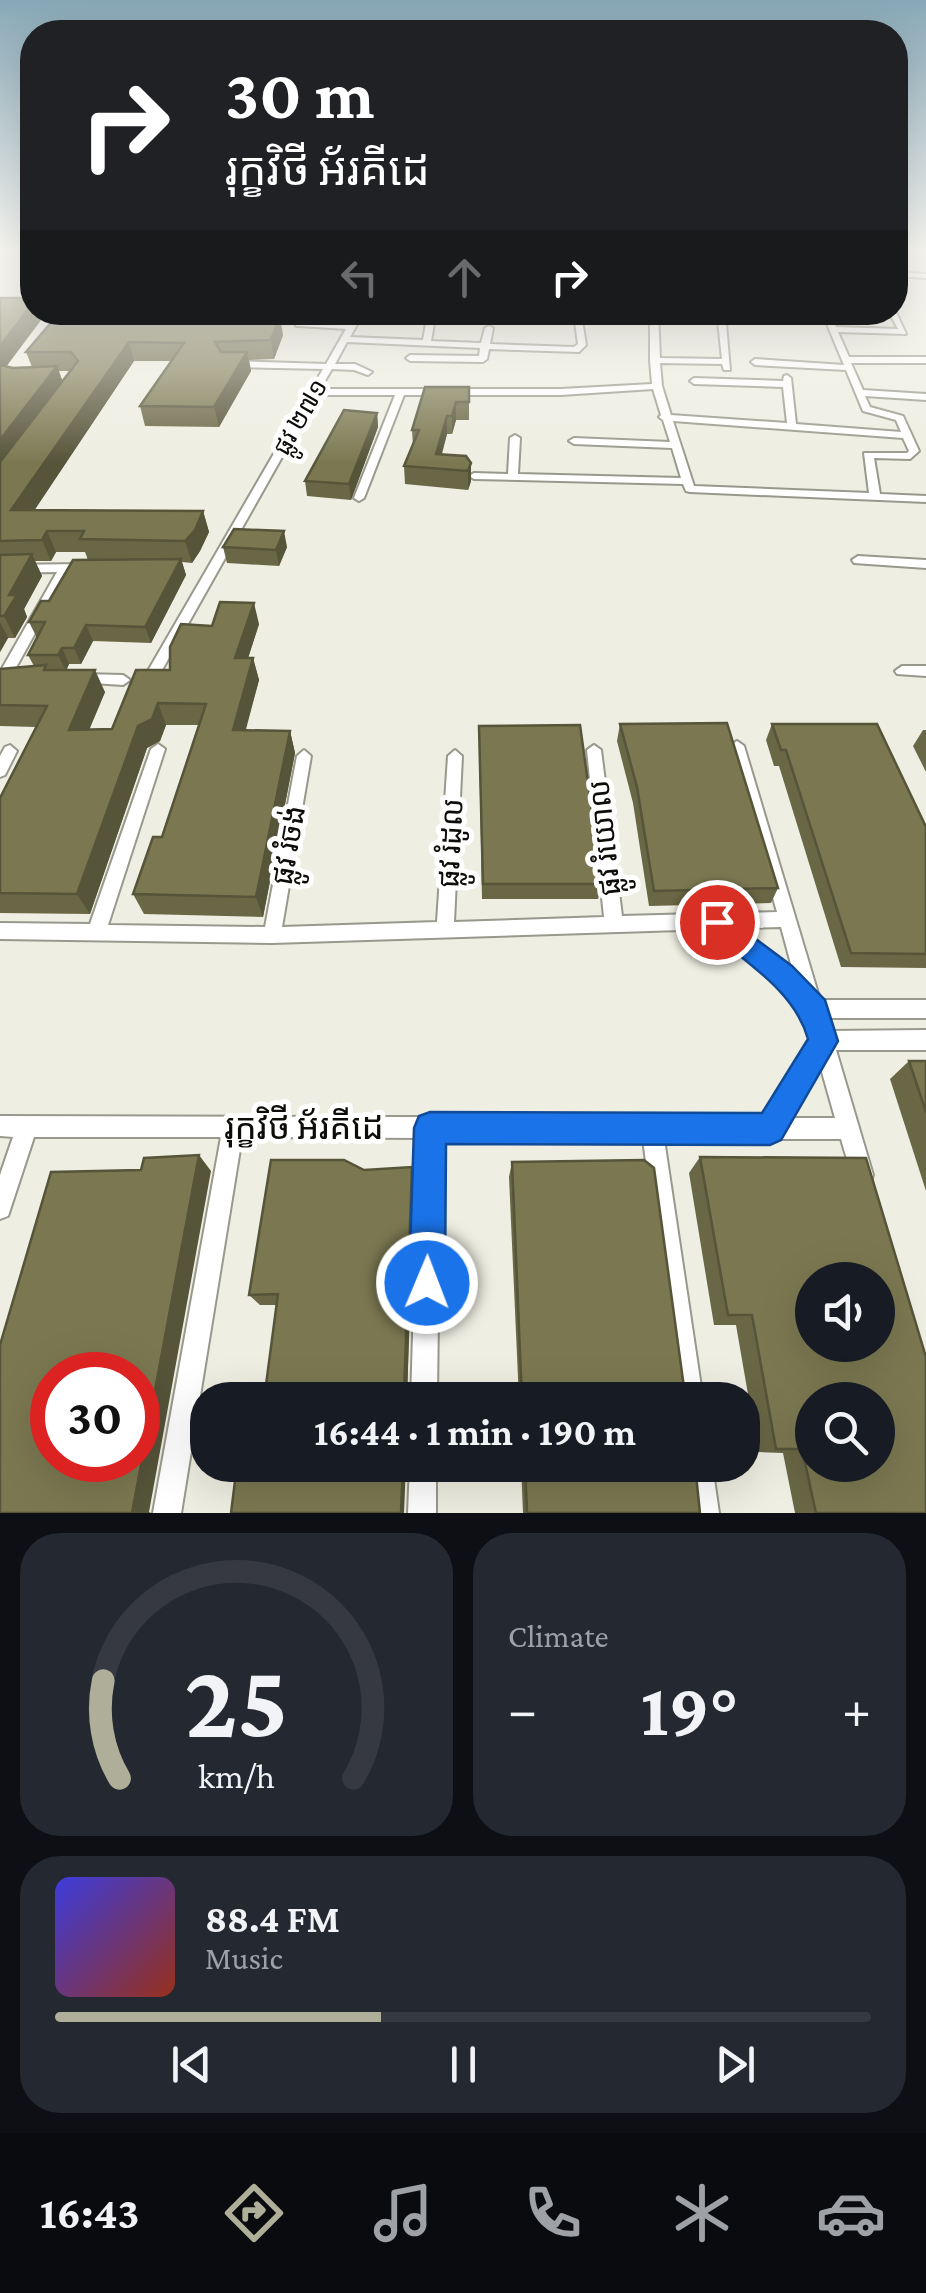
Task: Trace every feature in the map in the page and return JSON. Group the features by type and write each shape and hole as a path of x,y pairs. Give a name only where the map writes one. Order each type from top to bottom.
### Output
{"street":[{"path":"317,325 352,327"},
{"path":"427,343 430,325"},
{"path":"346,339 576,350 582,344 579,325"},
{"path":"654,325 654,360 664,418 686,481 696,490 926,499"},
{"path":"654,360 726,366 722,325"},
{"path":"831,325 870,413 900,418 914,455 868,455 875,497"},
{"path":"833,329 903,332 900,325"},
{"name":"ផ្លូវ ២៧១","path":"152,676 352,327"},
{"path":"410,358 483,359 488,328"},
{"path":"755,362 848,364 926,360"},
{"path":"225,364 330,366 368,372"},
{"path":"788,364 792,424"},
{"path":"694,381 787,384"},
{"path":"315,392 657,386"},
{"path":"360,498 400,392"},
{"path":"862,393 926,397"},
{"path":"664,418 792,424 905,435"},
{"path":"513,477 515,438"},
{"path":"574,441 674,445"},
{"path":"474,476 686,481"},
{"path":"858,560 926,564"},
{"path":"0,568 100,568"},
{"path":"23,679 2,679 65,568"},
{"path":"902,671 926,671"},
{"path":"63,679 123,680"},
{"path":"738,746 871,1204"},
{"path":"96,933 158,750"},
{"name":"ផ្លូវ រំយោល","path":"594,750 614,926"},
{"path":"0,771 10,751"},
{"name":"ផ្លូវ រំចង់","path":"272,935 304,756"},
{"name":"ផ្លូវ រំដូល","path":"445,930 454,756"},
{"path":"1,932 272,935 789,919"},
{"path":"717,922 782,975 814,1009 926,1009"},
{"path":"823,1041 926,1040"},
{"path":"770,1129 823,1041"},
{"name":"រុក្ខវិថី អ័រគីដេ","path":"0,1126 849,1129"},
{"path":"0,1208 27,1126"},
{"path":"167,1513 233,1127"},
{"path":"424,1382 430,1128"},
{"path":"652,1128 687,1382"},
{"path":"422,1513 423,1482"},
{"path":"701,1482 705,1513"}],"building":[{"path":"0,322 19,322 0,346"},
{"path":"49,325 277,325 271,340 215,342 221,352 247,352 214,407 140,406 184,343 129,342 11,510 203,511 185,541 80,539 84,531 47,531 42,540 0,541 0,462 78,361 71,352 26,352"},
{"path":"0,365 57,366 0,440"},
{"path":"425,387 469,387 469,402 456,402 452,416 447,416 436,454 466,456 471,463 468,471 404,466 419,430 412,430"},
{"path":"344,410 377,413 349,484 305,481"},
{"path":"234,529 284,531 276,550 223,547"},
{"path":"32,554 9,595 17,595 4,616 0,616 0,555"},
{"path":"181,559 145,627 86,625 74,648 62,648 58,655 28,655 45,622 29,622 41,601 49,601 73,560"},
{"path":"220,602 254,603 235,658 253,658 233,730 290,731 256,897 133,894 153,837 162,837 206,704 158,703 152,719 138,726 77,894 0,893 0,798 47,706 0,705 0,669 46,665 44,670 95,670 69,730 112,729 136,670 170,670 170,647 181,624 212,626"},
{"path":"727,723 778,888 654,891 637,787 620,724"},
{"path":"772,724 877,724 926,827 926,954 851,953 786,750 781,750"},
{"path":"580,725 602,884 483,884 479,726"},
{"path":"909,1061 926,1061 926,1112"},
{"path":"199,1155 160,1363 160,1352 30,1352 30,1482 138,1482 132,1513 0,1513 0,1345 51,1172 141,1170 144,1158"},
{"path":"700,1157 866,1158 926,1357 926,1513 816,1513 809,1482 895,1482 895,1382 795,1382 795,1449 776,1449 752,1315 728,1315"},
{"path":"271,1160 344,1160 364,1170 412,1167 404,1382 266,1382 278,1294 249,1295"},
{"path":"644,1160 654,1168 683,1382 521,1382 512,1162"},
{"path":"235,1482 402,1482 401,1513 231,1513"},
{"path":"526,1482 697,1482 700,1513 527,1513"}],"route":[{"path":"427,1283 430,1128 770,1129 823,1041 814,1009 782,975 717,922"}]}
